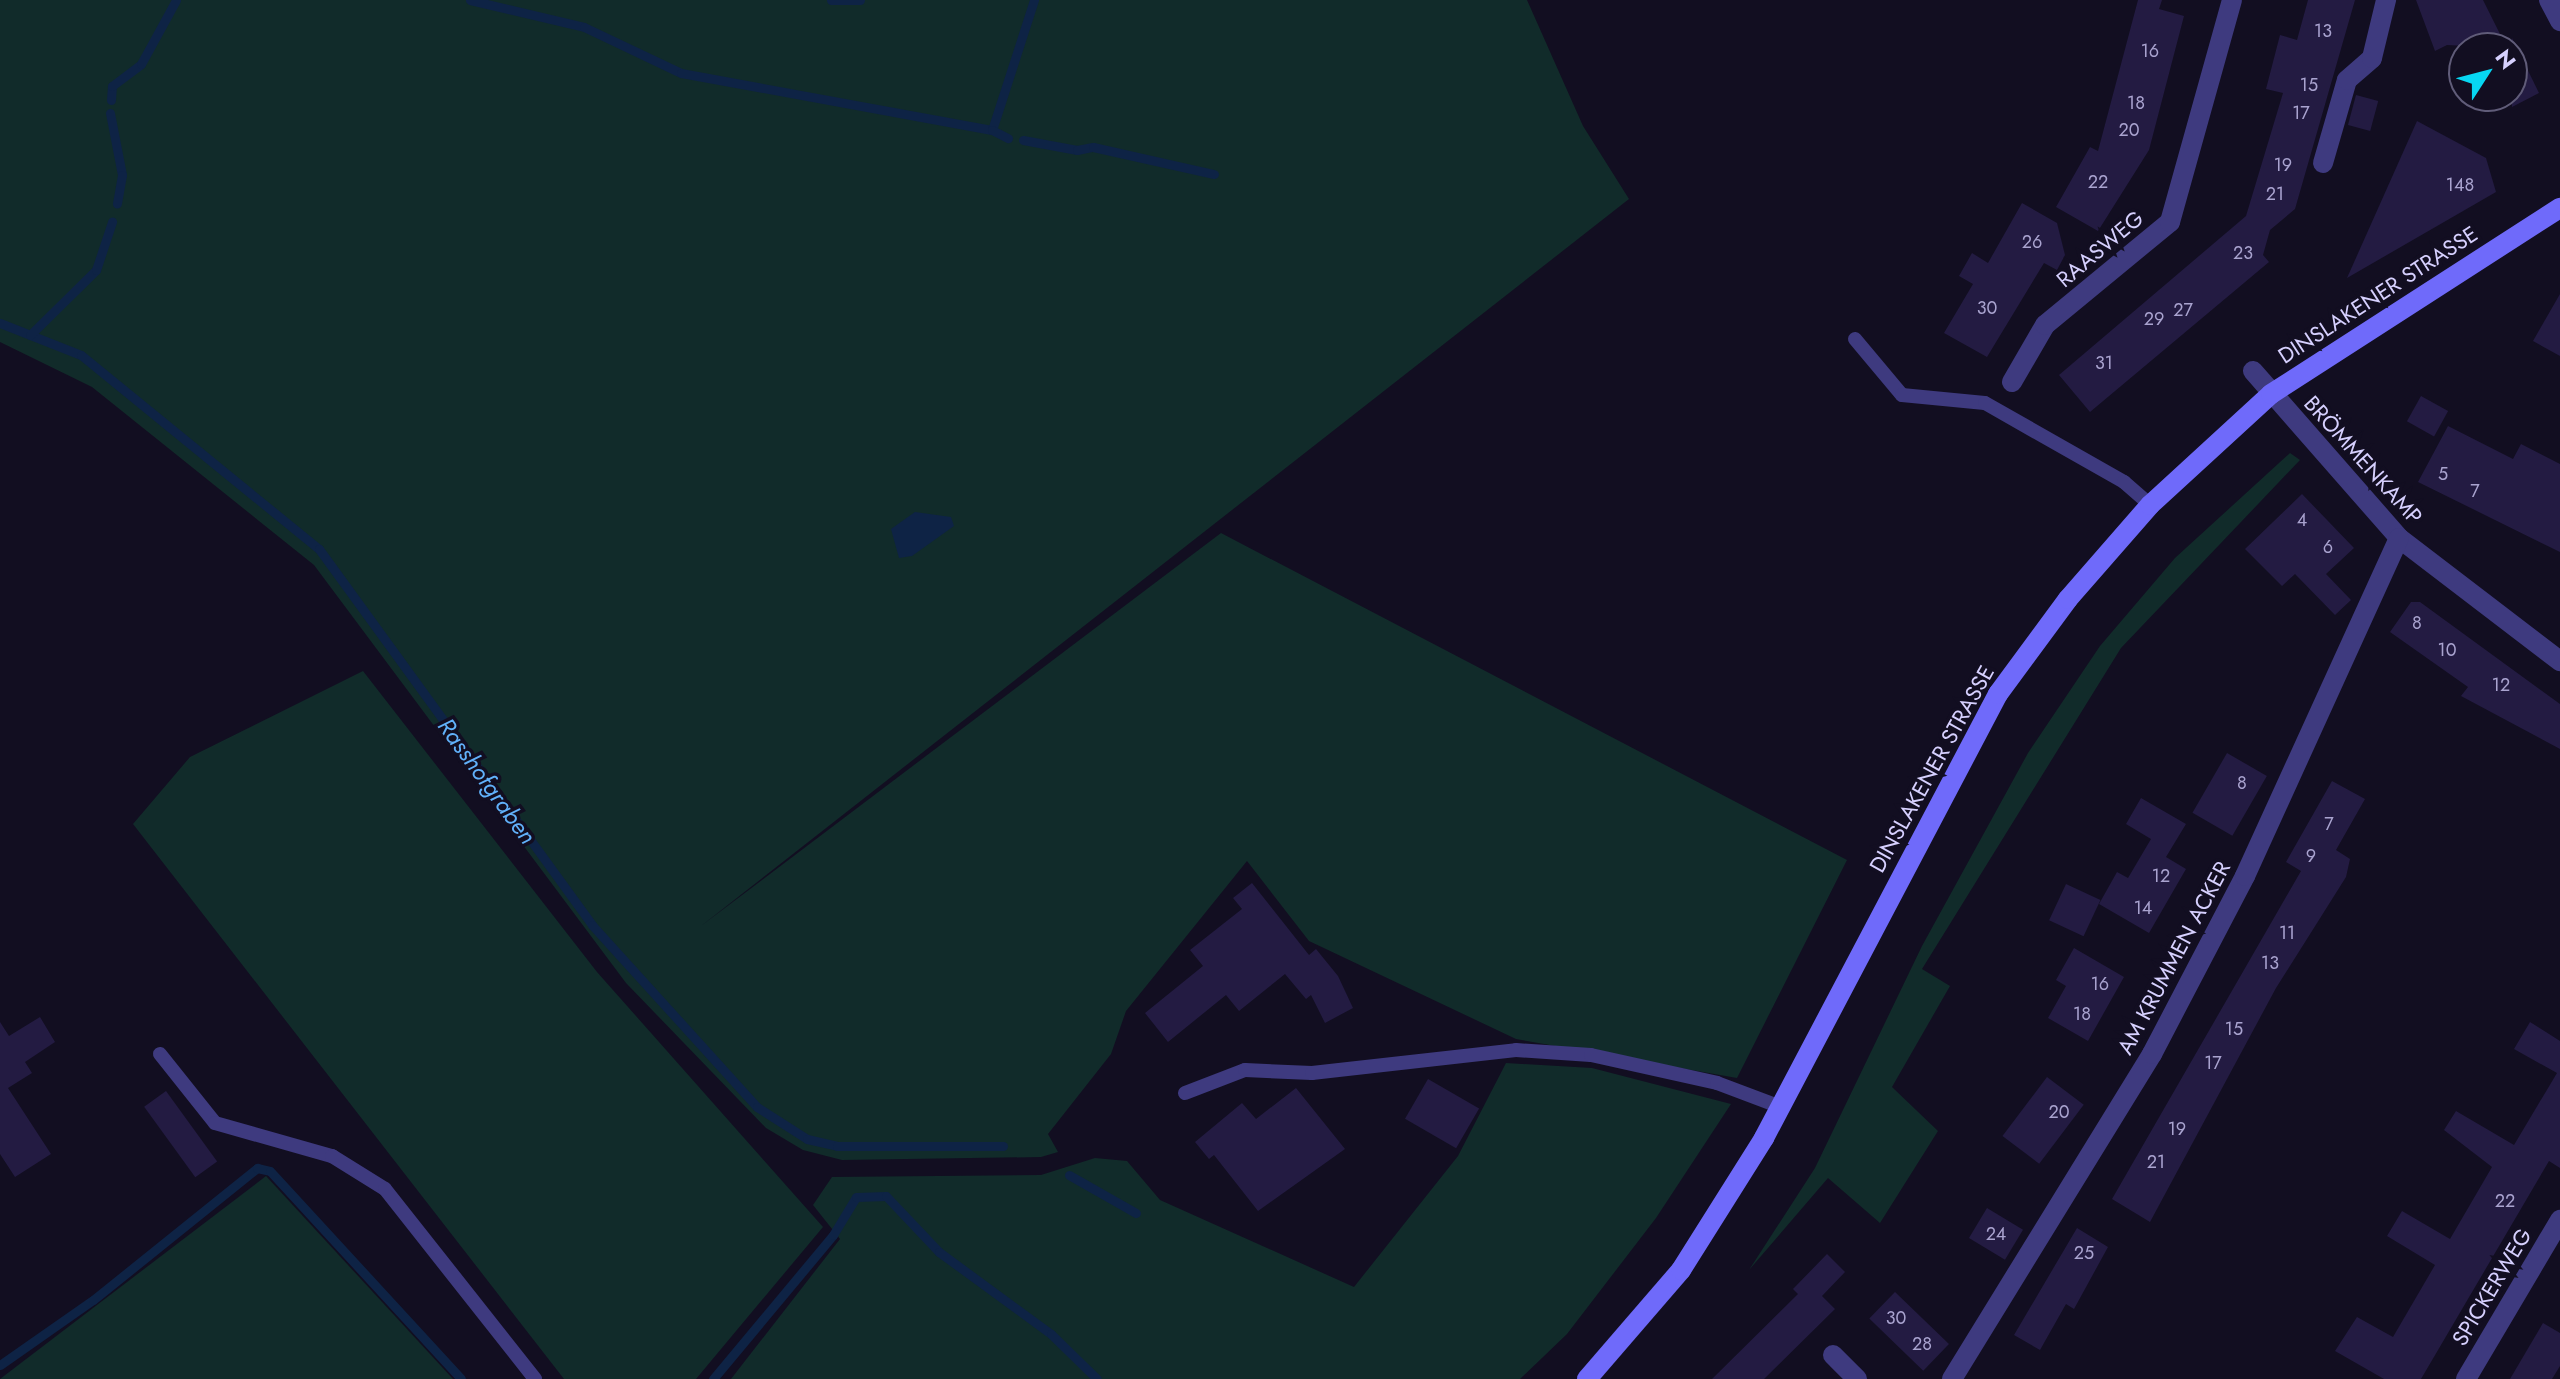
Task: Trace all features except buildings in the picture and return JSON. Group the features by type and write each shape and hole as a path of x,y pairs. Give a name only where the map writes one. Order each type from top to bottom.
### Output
{"main road":[{"name":"DINSLAKENER STRASSE","path":"1587,1379 1681,1270 1781,1107 1998,694 2068,599 2150,505 2271,394 2560,208"}],"street":[{"name":"RAASWEG","path":"2012,382 2045,325 2170,222 2232,0"},
{"path":"2323,163 2347,80 2372,58 2386,0"},
{"path":"2549,0 2560,21"},
{"name":"BRÖMMENKAMP","path":"2253,371 2399,538 2560,661"},
{"name":"AM KRUMMEN ACKER","path":"1952,1379 2152,1054 2245,876 2399,538"},
{"name":"SPICKERWEG","path":"2466,1379 2560,1220"},
{"path":"1833,1355 1857,1379"}],"lane":[{"path":"1855,339 1902,395 1985,403 2124,482 2150,505"},
{"path":"1185,1093 1245,1070 1312,1073 1516,1050 1591,1055 1717,1083 1781,1107"},
{"path":"160,1054 215,1123 332,1156 385,1189 535,1379"}],"green space":[{"path":"0,0 1527,0 1583,126 1629,199 701,926 1221,533 1847,860 1737,1078 1516,1039 1309,941 1247,861 1126,1011 1111,1054 1048,1134 1058,1152 1041,1157 842,1160 803,1150 766,1128 626,983 314,565 92,387 0,342"},
{"path":"2290,453 2300,460 2121,648 1922,969 1950,986 1892,1087 1938,1131 1880,1223 1828,1178 1749,1270 1815,1168 1922,946 2028,753 2100,646 2175,558"},
{"path":"363,671 597,972 823,1227 696,1379 564,1379 133,824 190,757"},
{"path":"1506,1063 1592,1068 1731,1104 1656,1218 1567,1334 1520,1379 731,1379 840,1239 813,1205 832,1177 1041,1175 1095,1158 1127,1161 1160,1200 1354,1287 1458,1156"},
{"path":"266,1176 453,1379 0,1379"}],"water":[{"path":"915,512 951,517 954,526 912,556 899,558 891,529"}],"waterway":[{"path":"111,100 112,86 141,64 176,0"},
{"path":"470,0 584,27 681,73 992,130 1034,0"},
{"path":"831,0 860,0"},
{"path":"110,113 122,175 117,204"},
{"path":"992,130 1008,138"},
{"path":"1023,140 1077,150 1093,147 1214,174"},
{"path":"30,335 96,270 112,222"},
{"name":"Rasshofgraben","path":"0,323 81,355 319,549 592,925 757,1107 807,1139 837,1146 1003,1146"},
{"path":"0,1365 93,1300 257,1168 270,1171 461,1379"},
{"name":"Rasshofgraben","path":"1069,1175 1136,1213"},
{"path":"713,1379 833,1235 856,1197 886,1196 939,1252 1051,1334 1097,1379"}]}
